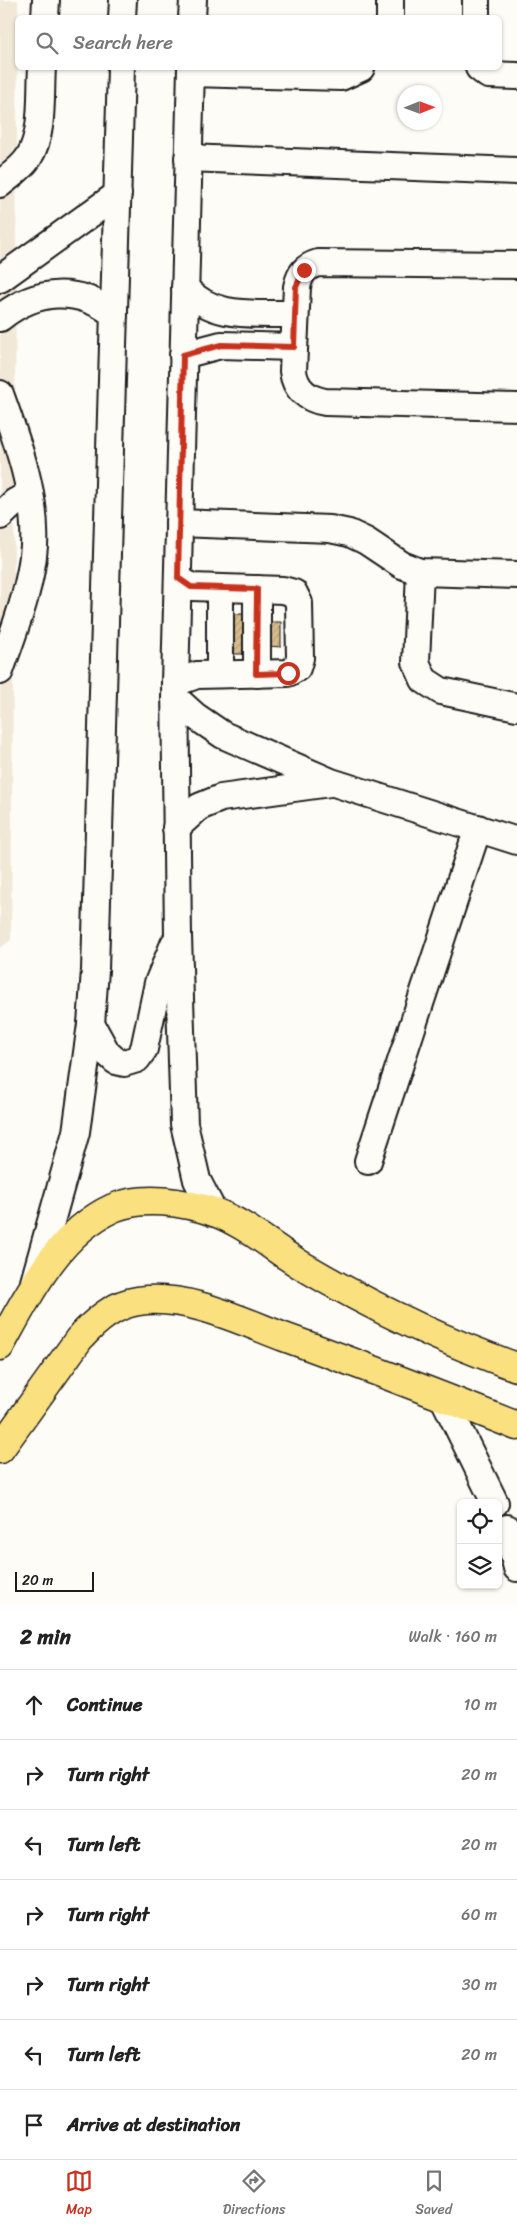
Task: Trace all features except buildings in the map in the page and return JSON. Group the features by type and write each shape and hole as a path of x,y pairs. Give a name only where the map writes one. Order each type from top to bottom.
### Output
{"main road":[{"path":"0,1346 33,1286 64,1246 89,1221 115,1207 145,1200 175,1203 214,1212 356,1295 483,1355 517,1367"},
{"path":"0,1449 79,1339 107,1314 122,1305 138,1301 158,1300 206,1309 396,1377 517,1426"}],"street":[{"path":"45,15 46,0"},
{"path":"122,15 123,0"},
{"path":"192,0 192,15"},
{"path":"390,0 390,15"},
{"path":"476,0 476,15"},
{"path":"0,184 21,167 34,147 37,135 42,70"},
{"path":"33,1286 76,1132 91,1024 98,922 121,70"},
{"path":"214,1212 197,1180 184,1124 178,936 175,690 191,70 341,77 358,70"},
{"path":"482,70 488,75 517,76"},
{"path":"188,158 517,170"},
{"path":"0,279 118,194"},
{"path":"517,265 318,263 310,266 299,277 294,347 294,381 300,390 316,401 517,407"},
{"path":"185,288 200,302 218,310 295,314"},
{"path":"0,318 19,304 39,296 56,294 88,299 114,314"},
{"path":"183,355 221,345 294,347"},
{"path":"0,394 9,456 30,494 34,545 27,593 6,641 0,671"},
{"path":"0,516 14,502 30,494"},
{"path":"179,523 340,531 366,541 402,565 420,572 517,575"},
{"path":"420,572 416,662 424,680 441,691 517,707"},
{"path":"175,690 189,676 288,673 297,668 300,658 298,598 289,591 191,587 178,578"},
{"path":"220,588 220,674"},
{"path":"256,674 257,589"},
{"path":"175,690 195,716 223,734 330,782 517,841"},
{"path":"176,828 199,807 221,798 330,782"},
{"path":"368,1161 478,828"},
{"path":"91,1024 112,1058 124,1063 136,1059 144,1048 158,983 178,936"},
{"path":"483,1355 517,1351"},
{"path":"443,1397 493,1499"},
{"path":"510,1529 517,1568"}],"shaded area":[{"path":"0,0 18,0 18,15 15,15 15,70 17,70 11,940 0,948"}],"route":[{"path":"288,673 256,674 257,589 191,587 181,583 178,578 183,355 196,350 221,345 294,347 296,287 299,277 304,270"}]}
